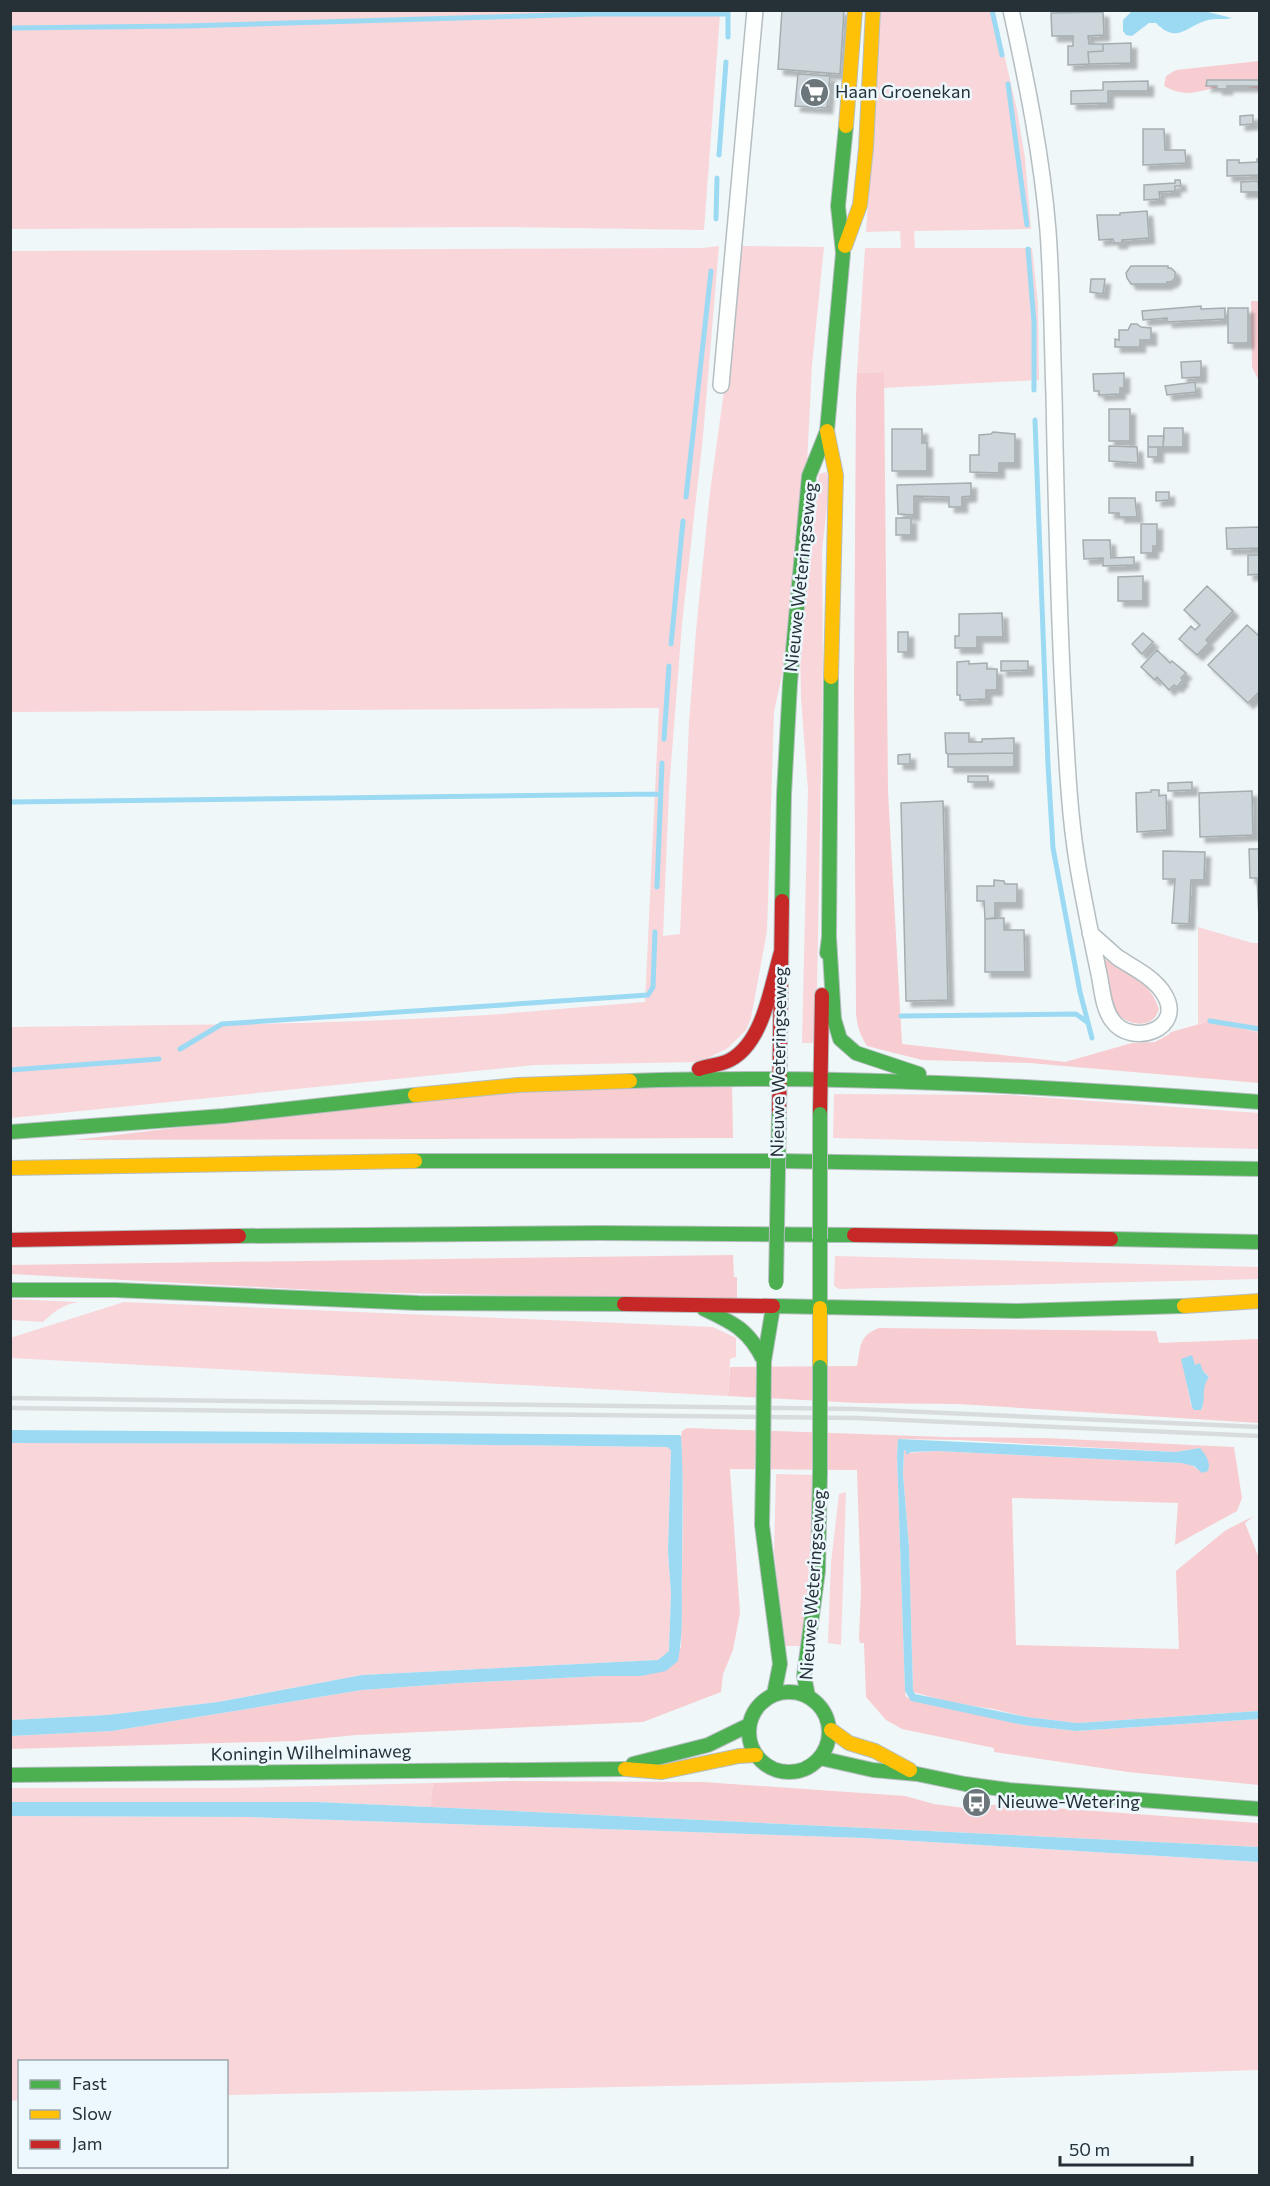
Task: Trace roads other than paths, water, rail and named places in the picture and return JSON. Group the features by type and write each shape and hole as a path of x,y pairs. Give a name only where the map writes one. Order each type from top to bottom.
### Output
{"main road":[{"name":"Nieuwe Weteringseweg","path":"774,1694 780,1664 762,1525 764,1361 774,1307 778,1248 778,1079 784,794 794,640 809,476 827,431 843,253 838,206 855,10"},
{"name":"Nieuwe Weteringseweg","path":"843,253 860,205 866,148 873,10"},
{"name":"Nieuwe Weteringseweg","path":"808,1696 804,1676 818,1571 820,1081 823,990 829,937 831,676 836,475 827,431"},
{"path":"829,937 834,1019 837,1033 844,1044 856,1053 952,1083"},
{"path":"679,1079 706,1065 731,1059 749,1045 758,1029 781,952"},
{"path":"10,1132 224,1116 392,1096 518,1085 679,1079 952,1083 1260,1102"},
{"path":"10,1168 301,1162 599,1161 879,1162 1260,1169"},
{"path":"10,1240 326,1234 612,1233 1260,1242"},
{"path":"10,1290 115,1290 418,1303 1017,1311 1173,1307 1260,1301"},
{"path":"695,1305 746,1330 756,1342 764,1361"},
{"path":"785,1691 808,1696 824,1711 831,1730 827,1747 820,1758 799,1771 775,1770 756,1755 751,1746 749,1725 758,1707 774,1694 785,1691"},
{"name":"Koningin Wilhelminaweg","path":"612,1768 719,1742 749,1725"},
{"path":"831,1730 849,1743 875,1751 917,1774"},
{"name":"Koningin Wilhelminaweg","path":"10,1775 612,1768 662,1772 739,1756 756,1755"},
{"path":"820,1758 873,1770 917,1774 1009,1790 1260,1809"}],"street":[{"path":"720,385 755,10"},
{"path":"1011,10 1032,106 1046,212 1052,314 1059,629 1069,792 1077,859 1090,933 1105,1001 1112,1020 1120,1028 1130,1032 1152,1032 1160,1028 1168,1015 1169,1006 1166,995 1146,976 1114,954 1090,933"}],"water":[{"path":"1204,11 1232,18 1208,20 1176,33 1170,33 1156,23 1149,23 1132,36 1126,35 1123,31 1123,20 1131,12"},
{"path":"1192,1355 1195,1365 1200,1363 1203,1371 1209,1377 1201,1410 1194,1410 1192,1407 1181,1359"},
{"path":"11,1430 679,1435 682,1452 683,1502 682,1626 678,1661 666,1671 641,1676 460,1683 362,1690 112,1731 11,1736 11,1720 107,1715 218,1702 362,1675 658,1660 669,1651 671,1593 668,1552 671,1450 667,1447 414,1444 11,1443"},
{"path":"898,1439 1176,1452 1200,1448 1209,1465 1208,1471 1202,1473 1194,1466 1181,1463 937,1451 911,1452 906,1455 906,1450 904,1451 903,1474 909,1547 913,1690 915,1694 1027,1717 1077,1723 1259,1711 1259,1719 1076,1731 1023,1725 911,1701 905,1691"},
{"path":"10,1802 316,1802 430,1807 1259,1847 1260,1862 864,1838 248,1817 11,1816"}],"waterway":[{"path":"728,10 728,37"},
{"path":"992,10 1002,55"},
{"path":"10,28 185,26 593,14 728,14"},
{"path":"719,155 726,62"},
{"path":"1008,84 1027,225"},
{"path":"716,219 717,178"},
{"path":"1028,249 1034,322 1034,390"},
{"path":"686,497 711,271"},
{"path":"1035,420 1053,848 1080,992 1092,1038"},
{"path":"671,644 683,521"},
{"path":"664,739 669,666"},
{"path":"657,887 662,763"},
{"path":"10,802 660,794"},
{"path":"180,1049 222,1024 648,995 653,987 655,932"},
{"path":"901,1016 1076,1014 1087,1022"},
{"path":"1210,1021 1260,1029"},
{"path":"10,1070 159,1059"}],"railway":[{"path":"10,1398 856,1409 1260,1427"},
{"path":"10,1408 856,1418 1260,1436"}],"place":[{"name":"Haan Groenekan","path":"814,92"},
{"name":"Nieuwe-Wetering","path":"976,1802"}]}
